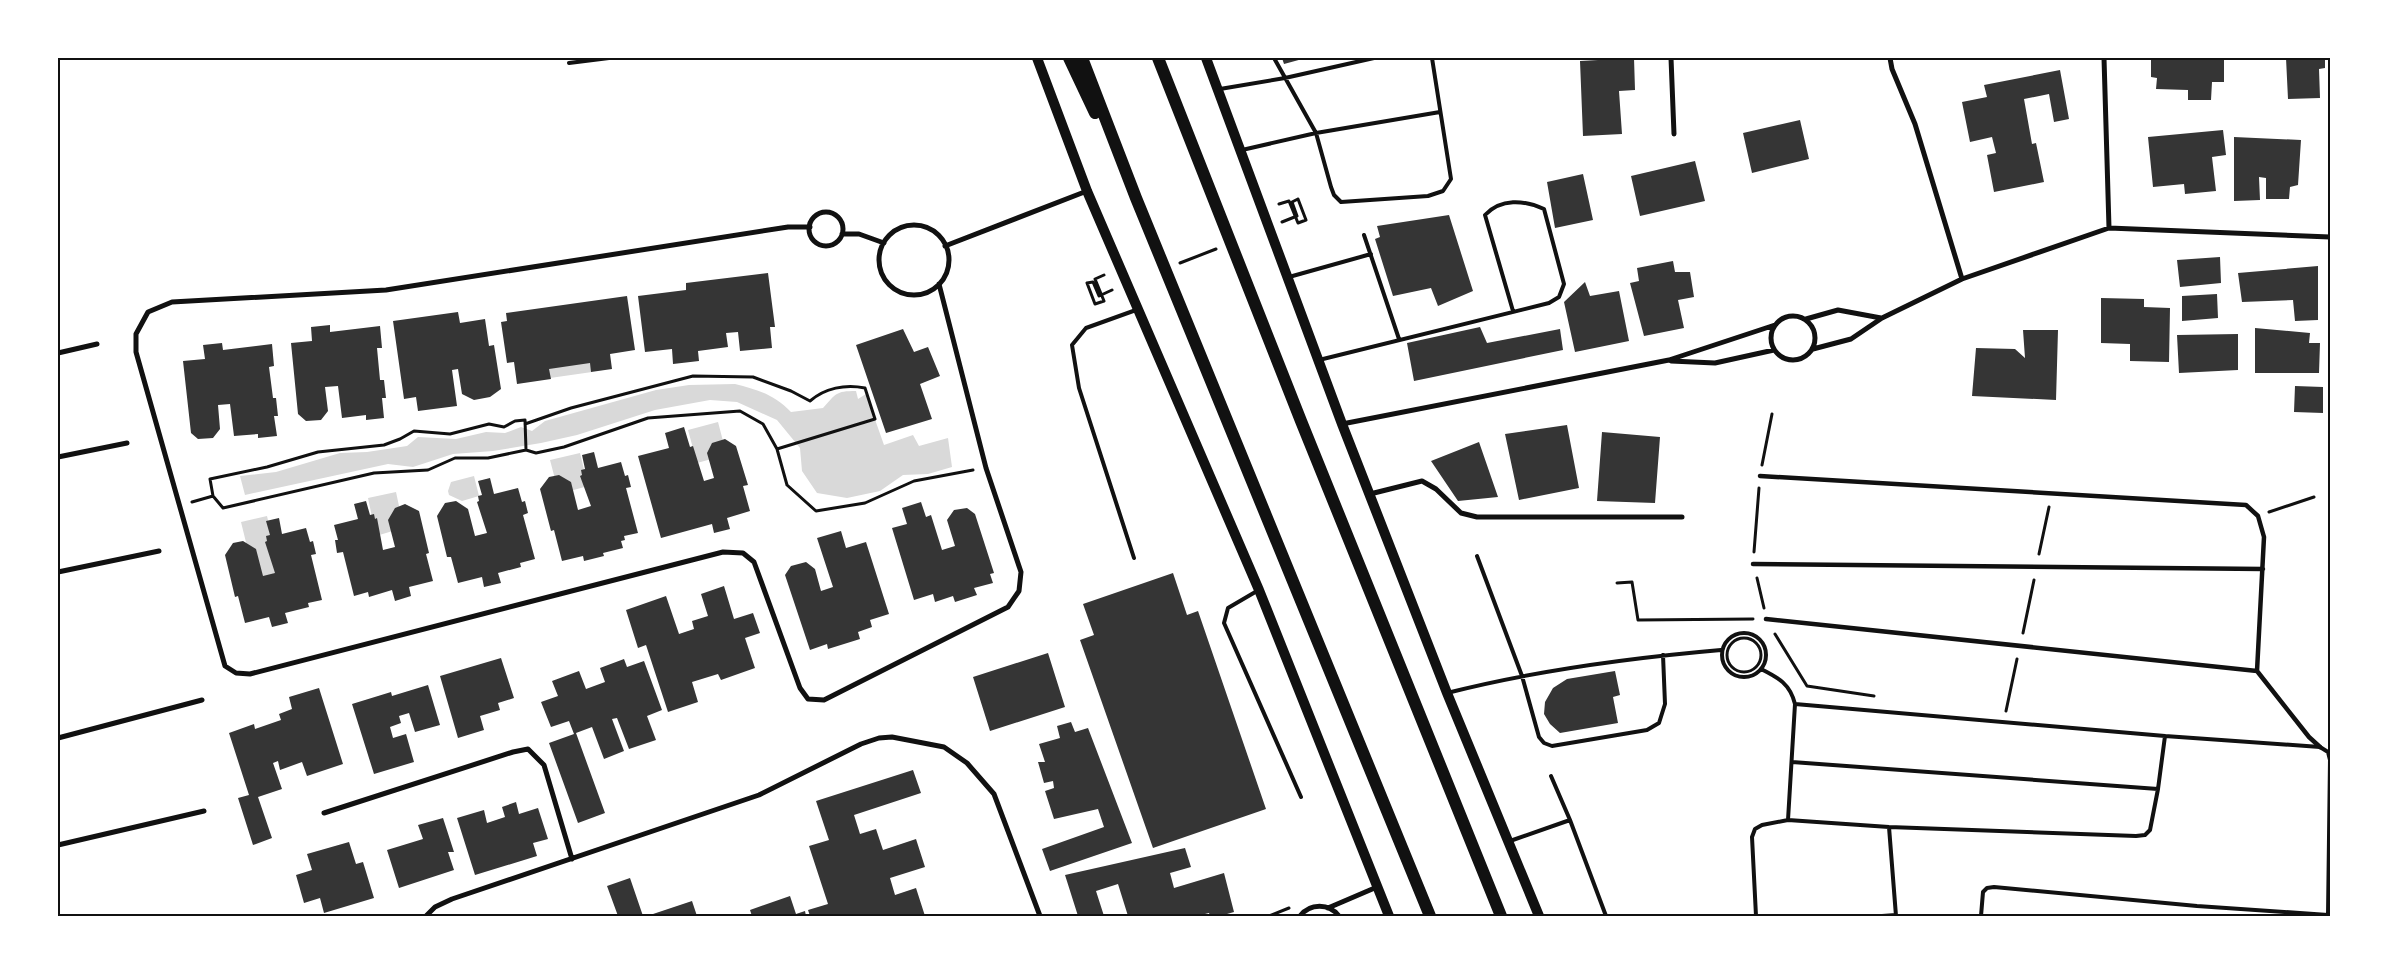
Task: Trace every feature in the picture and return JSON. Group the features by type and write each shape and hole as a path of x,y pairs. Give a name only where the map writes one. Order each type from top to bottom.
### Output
{"main road":[{"path":"1036,58 1088,190 1259,590 1388,916"},
{"path":"1069,58 1136,198"},
{"path":"1082,58 1136,198 1430,916"},
{"path":"1206,58 1242,150 1342,424 1447,693 1539,916"},
{"path":"1161,61 1304,430 1501,916"}],"street":[{"path":"1671,58 1674,134"},
{"path":"1890,58 1892,69 1915,124 1962,279"},
{"path":"2104,58 2109,228"},
{"path":"945,246 1088,190"},
{"path":"830,213 839,218 842,223 842,234 836,243 825,246 815,242 812,238 811,222 819,214 830,213"},
{"path":"914,226 926,228 936,234 945,246 949,264 946,275 930,291 909,295 898,292 889,285 879,265 884,243 892,234 902,228 914,226"},
{"path":"810,227 788,228 386,290 172,302 148,312 136,334 136,352 225,666 236,673 250,674 723,552 743,553 754,562 800,688 808,700 824,700 1008,607 1019,591 1021,572 986,468 939,284"},
{"path":"1813,349 1851,339 1882,318 1962,279 2109,228 2330,237"},
{"path":"842,234 859,234 884,243"},
{"path":"1806,319 1838,310 1882,318"},
{"path":"1342,424 1669,360 1774,325 1785,316 1800,316 1806,319 1814,329 1815,342 1813,349 1808,355 1794,360 1786,359 1774,350 1770,338 1774,325"},
{"path":"58,353 97,344"},
{"path":"1669,360 1715,363 1774,350"},
{"path":"58,458 126,443"},
{"path":"1760,476 2246,505 2258,516 2264,538 2257,671 2309,737 2320,747"},
{"path":"1370,494 1422,481 1436,489 1461,513 1477,517 1682,517"},
{"path":"58,572 159,551"},
{"path":"1753,564 2262,569"},
{"path":"1766,619 2257,671"},
{"path":"58,738 202,700"},
{"path":"426,916 434,907 452,899 759,795 861,744 879,738 909,738 944,746 967,763 994,794 1040,916"},
{"path":"324,813 512,752 528,749 544,765 572,859"},
{"path":"58,845 204,811"},
{"path":"1300,916 1307,909 1314,907 1328,908 1377,887"},
{"path":"1328,908 1339,916"}],"lane":[{"path":"569,63 609,58"},
{"path":"1274,58 1316,133 1331,187 1334,195 1341,202 1428,196 1443,191 1451,179 1432,58"},
{"path":"1218,90 1285,78 1374,58"},
{"path":"1242,150 1316,133 1440,112"},
{"path":"1319,360 1549,303 1559,297 1564,284 1544,209 1529,202 1509,202 1492,206 1485,215 1513,311"},
{"path":"1364,235 1399,339"},
{"path":"1288,277 1371,254"},
{"path":"1134,558 1079,388 1072,345 1086,328 1139,309"},
{"path":"1477,556 1522,676 1539,737 1544,744 1552,746 1647,730 1659,723 1665,704 1663,655"},
{"path":"1259,590 1228,608 1224,623 1301,797"},
{"path":"1745,632 1761,640 1765,647 1765,662 1761,668 1751,676 1735,676 1726,669 1722,662 1721,650 1726,640 1737,633 1745,632"},
{"path":"1447,693 1522,676 1663,655 1721,650"},
{"path":"1761,668 1787,684 1792,692 1795,704 1788,820"},
{"path":"1795,704 2166,736 2320,747 2328,752 2330,760 2328,916 1994,887 1987,888 1983,892 1981,916"},
{"path":"1756,916 1752,837 1755,828 1762,825 1788,820 1889,827 2145,835 2150,830 2166,736"},
{"path":"1792,762 2158,789"},
{"path":"1551,776 1570,820 1606,916"},
{"path":"1508,842 1570,820"},
{"path":"1882,916 1896,916 1889,827"}],"path":[{"path":"1279,223 1297,216 1292,202 1298,199 1306,220 1298,223 1289,201 1280,204"},
{"path":"1171,267 1225,245"},
{"path":"1104,275 1095,279 1104,301 1095,304 1087,284 1094,282 1099,296 1117,288"},
{"path":"525,424 588,403 693,376 753,377 791,391 810,402 820,392 850,385 865,388 875,419 777,449"},
{"path":"526,450 525,420 515,421 504,427 489,424 450,434 414,431 384,445 318,452 267,467 210,479 213,496 222,508 343,478 374,473 428,470 455,458 488,458 526,450 536,453 564,447 648,418 740,411 763,424 777,449 787,485 816,511 865,503 914,481 986,468"},
{"path":"1772,414 1760,476 1753,564 1766,619 1807,686 1883,697"},
{"path":"2015,714 2005,714 2051,494"},
{"path":"179,505 213,496"},
{"path":"2258,516 2314,496"},
{"path":"1617,582 1632,582 1638,620 1766,619"},
{"path":"1744,637 1757,643 1760,648 1760,660 1754,668 1743,672 1730,666 1726,654 1727,648 1733,641 1744,637"}],"shaded area":[{"path":"591,361 592,372 543,379 541,367"},
{"path":"735,384 772,397 791,412 823,408 836,394 844,392 856,391 858,399 866,394 884,445 913,435 919,446 948,438 952,467 928,474 903,475 880,491 847,498 817,493 802,471 800,448 777,420 737,402 710,400 655,410 577,435 541,443 493,451 453,454 413,467 388,464 245,495 240,476 276,472 340,453 367,452 407,446 418,437 456,439 486,432 505,433 521,427 532,431 545,421 656,390 689,385"},
{"path":"718,422 723,441 715,458 697,463 688,430"},
{"path":"580,453 588,486 570,491 555,479 550,460"},
{"path":"474,476 479,496 462,501 449,495 448,491 451,482"},
{"path":"396,492 399,506 396,530 376,536 368,498"},
{"path":"267,516 280,573 255,579 241,522"}],"building":[{"path":"1282,58 1306,58 1284,64"},
{"path":"1634,58 1635,90 1619,91 1622,134 1583,136 1580,61"},
{"path":"2151,58 2224,58 2224,82 2212,82 2211,100 2188,100 2188,90 2156,89 2157,78 2151,77"},
{"path":"2286,58 2325,58 2325,68 2319,69 2320,98 2288,99"},
{"path":"2060,70 2069,119 2054,122 2049,94 2024,99 2032,144 2036,143 2044,182 1994,192 1987,155 1996,153 1992,137 1970,142 1962,102 1987,97 1984,85"},
{"path":"1800,120 1809,159 1752,173 1743,133"},
{"path":"2223,130 2226,155 2212,157 2216,191 2185,194 2184,184 2153,187 2148,137"},
{"path":"2234,137 2301,140 2298,185 2290,187 2289,199 2266,199 2266,178 2259,177 2260,200 2234,201"},
{"path":"1695,161 1705,201 1640,216 1631,176"},
{"path":"1583,174 1593,220 1555,228 1547,182"},
{"path":"1449,215 1473,291 1438,306 1431,288 1393,296 1375,239 1380,237 1377,226"},
{"path":"2220,257 2221,283 2180,287 2177,260"},
{"path":"1673,261 1675,272 1690,272 1694,297 1678,300 1684,328 1644,336 1630,283 1639,281 1637,268"},
{"path":"2318,266 2318,320 2295,321 2293,300 2242,302 2238,273"},
{"path":"768,273 775,327 770,327 772,348 740,351 738,332 726,333 728,347 698,351 699,361 673,364 672,349 645,352 638,296 686,290 686,283"},
{"path":"1585,282 1590,296 1619,291 1629,341 1575,352 1564,302"},
{"path":"2217,294 2218,318 2182,321 2182,296"},
{"path":"627,296 635,350 610,354 612,369 591,372 590,363 549,369 551,379 517,384 514,362 507,363 501,322 507,321 506,313"},
{"path":"2101,298 2144,299 2144,307 2170,308 2169,362 2130,361 2130,344 2101,343"},
{"path":"458,312 460,323 485,319 489,346 494,345 501,389 490,397 474,400 462,394 458,369 452,370 457,406 418,411 416,397 404,399 393,321"},
{"path":"330,325 330,332 380,326 382,348 377,348 380,380 384,380 386,398 382,398 384,418 366,420 366,415 342,418 338,386 325,387 328,411 321,420 306,421 298,414 291,343 312,341 311,327"},
{"path":"1480,327 1487,343 1560,329 1563,350 1414,381 1407,343"},
{"path":"2255,328 2310,333 2309,343 2320,343 2319,373 2255,373"},
{"path":"903,329 914,352 928,347 940,376 920,384 932,419 886,433 856,345"},
{"path":"2023,330 2058,330 2056,400 1972,396 1976,348 2015,349 2025,358"},
{"path":"2238,334 2238,370 2179,373 2177,335"},
{"path":"222,343 223,350 272,344 274,366 269,367 273,398 276,398 278,416 274,416 277,436 258,438 258,434 234,436 230,404 218,405 220,429 213,438 198,439 191,433 183,361 205,359 203,345"},
{"path":"2295,386 2323,387 2323,413 2294,412"},
{"path":"1567,425 1579,488 1519,500 1505,434"},
{"path":"684,427 690,447 693,446 704,481 714,478 707,453 712,443 725,439 736,446 748,485 743,486 750,511 727,518 730,529 714,533 712,524 661,538 638,456 669,448 665,433"},
{"path":"1602,432 1660,437 1655,503 1597,501"},
{"path":"1479,442 1498,497 1458,501 1431,461"},
{"path":"594,452 598,468 621,462 625,476 628,475 631,487 626,488 638,533 624,536 625,540 621,541 623,548 603,553 604,556 584,561 583,556 562,561 554,530 551,531 540,489 549,477 559,475 571,482 578,510 591,506 580,476 582,475 581,470 585,469 582,455"},
{"path":"490,478 494,494 518,488 522,502 525,501 528,513 523,515 535,559 520,563 521,567 498,573 501,583 484,587 482,577 458,583 451,557 447,557 437,516 445,503 456,501 468,509 475,536 487,533 477,502 479,501 478,496 482,495 478,481"},
{"path":"366,501 370,515 374,514 375,519 377,518 383,550 395,547 388,520 395,508 405,504 419,511 429,553 426,554 433,581 409,587 411,596 395,601 392,590 369,597 368,592 354,596 343,552 337,553 335,540 338,540 334,525 358,519 354,504"},
{"path":"921,502 926,517 931,515 942,550 955,546 947,520 954,510 967,508 975,514 994,573 990,574 993,583 974,588 977,595 955,602 953,596 935,602 933,594 914,600 892,528 907,524 902,508"},
{"path":"279,518 282,534 306,528 310,542 313,541 316,554 311,555 322,600 308,603 309,607 285,613 288,623 272,627 269,617 245,623 238,596 235,597 225,555 233,543 243,541 256,549 263,576 275,573 265,542 267,541 266,536 270,535 266,521"},
{"path":"841,531 846,548 866,542 889,614 870,620 872,627 858,632 860,639 828,649 827,644 810,650 785,575 791,566 806,562 815,569 821,591 833,587 817,538"},
{"path":"1173,573 1187,615 1198,611 1266,809 1153,848 1080,640 1094,635 1083,604"},
{"path":"724,586 734,619 753,613 760,633 745,638 755,668 721,680 718,674 692,682 698,702 668,712 646,645 638,648 626,610 666,596 679,634 694,629 692,621 708,616 701,594"},
{"path":"1048,653 1065,707 990,731 973,677"},
{"path":"501,658 514,698 498,703 500,710 480,716 484,730 458,738 440,676"},
{"path":"624,659 627,667 644,661 662,710 647,716 656,740 629,749 617,718 612,719 624,751 604,759 592,727 576,733 605,813 578,823 549,743 574,734 569,721 551,727 541,702 558,696 552,681 579,671 586,689 605,682 600,668"},
{"path":"1615,671 1620,695 1613,697 1618,723 1560,733 1550,724 1544,714 1545,702 1553,688 1567,679"},
{"path":"428,685 440,725 415,732 409,713 399,716 401,723 390,727 393,738 406,734 414,762 374,774 352,704 391,692 392,696"},
{"path":"319,688 343,764 307,776 302,762 280,770 278,761 273,763 282,789 258,797 272,838 253,845 238,798 249,795 229,733 254,724 255,729 281,720 279,714 292,709 289,697"},
{"path":"1071,722 1075,732 1088,728 1132,843 1050,871 1042,849 1104,827 1098,809 1054,819 1045,791 1054,788 1053,781 1044,783 1038,762 1045,762 1039,744 1060,738 1057,726"},
{"path":"913,770 921,793 854,815 860,834 876,829 883,850 916,839 925,867 890,878 895,895 916,888 925,916 810,916 808,910 828,904 809,846 829,840 816,801"},
{"path":"516,802 519,814 538,808 548,839 533,843 537,856 475,875 457,818 484,810 487,823 505,817 502,807"},
{"path":"443,818 454,852 448,852 454,870 399,888 387,850 423,839 418,825"},
{"path":"349,842 356,864 363,862 374,898 324,913 320,898 304,903 296,875 312,870 307,854"},
{"path":"1185,848 1191,867 1170,873 1174,888 1224,873 1234,912 1220,916 1210,916 1209,913 1197,916 1128,916 1118,884 1096,891 1104,916 1078,916 1065,875"},
{"path":"630,878 643,916 618,916 607,886"},
{"path":"790,896 796,914 805,911 806,916 752,916 750,910"},
{"path":"692,901 697,916 647,916"}]}
